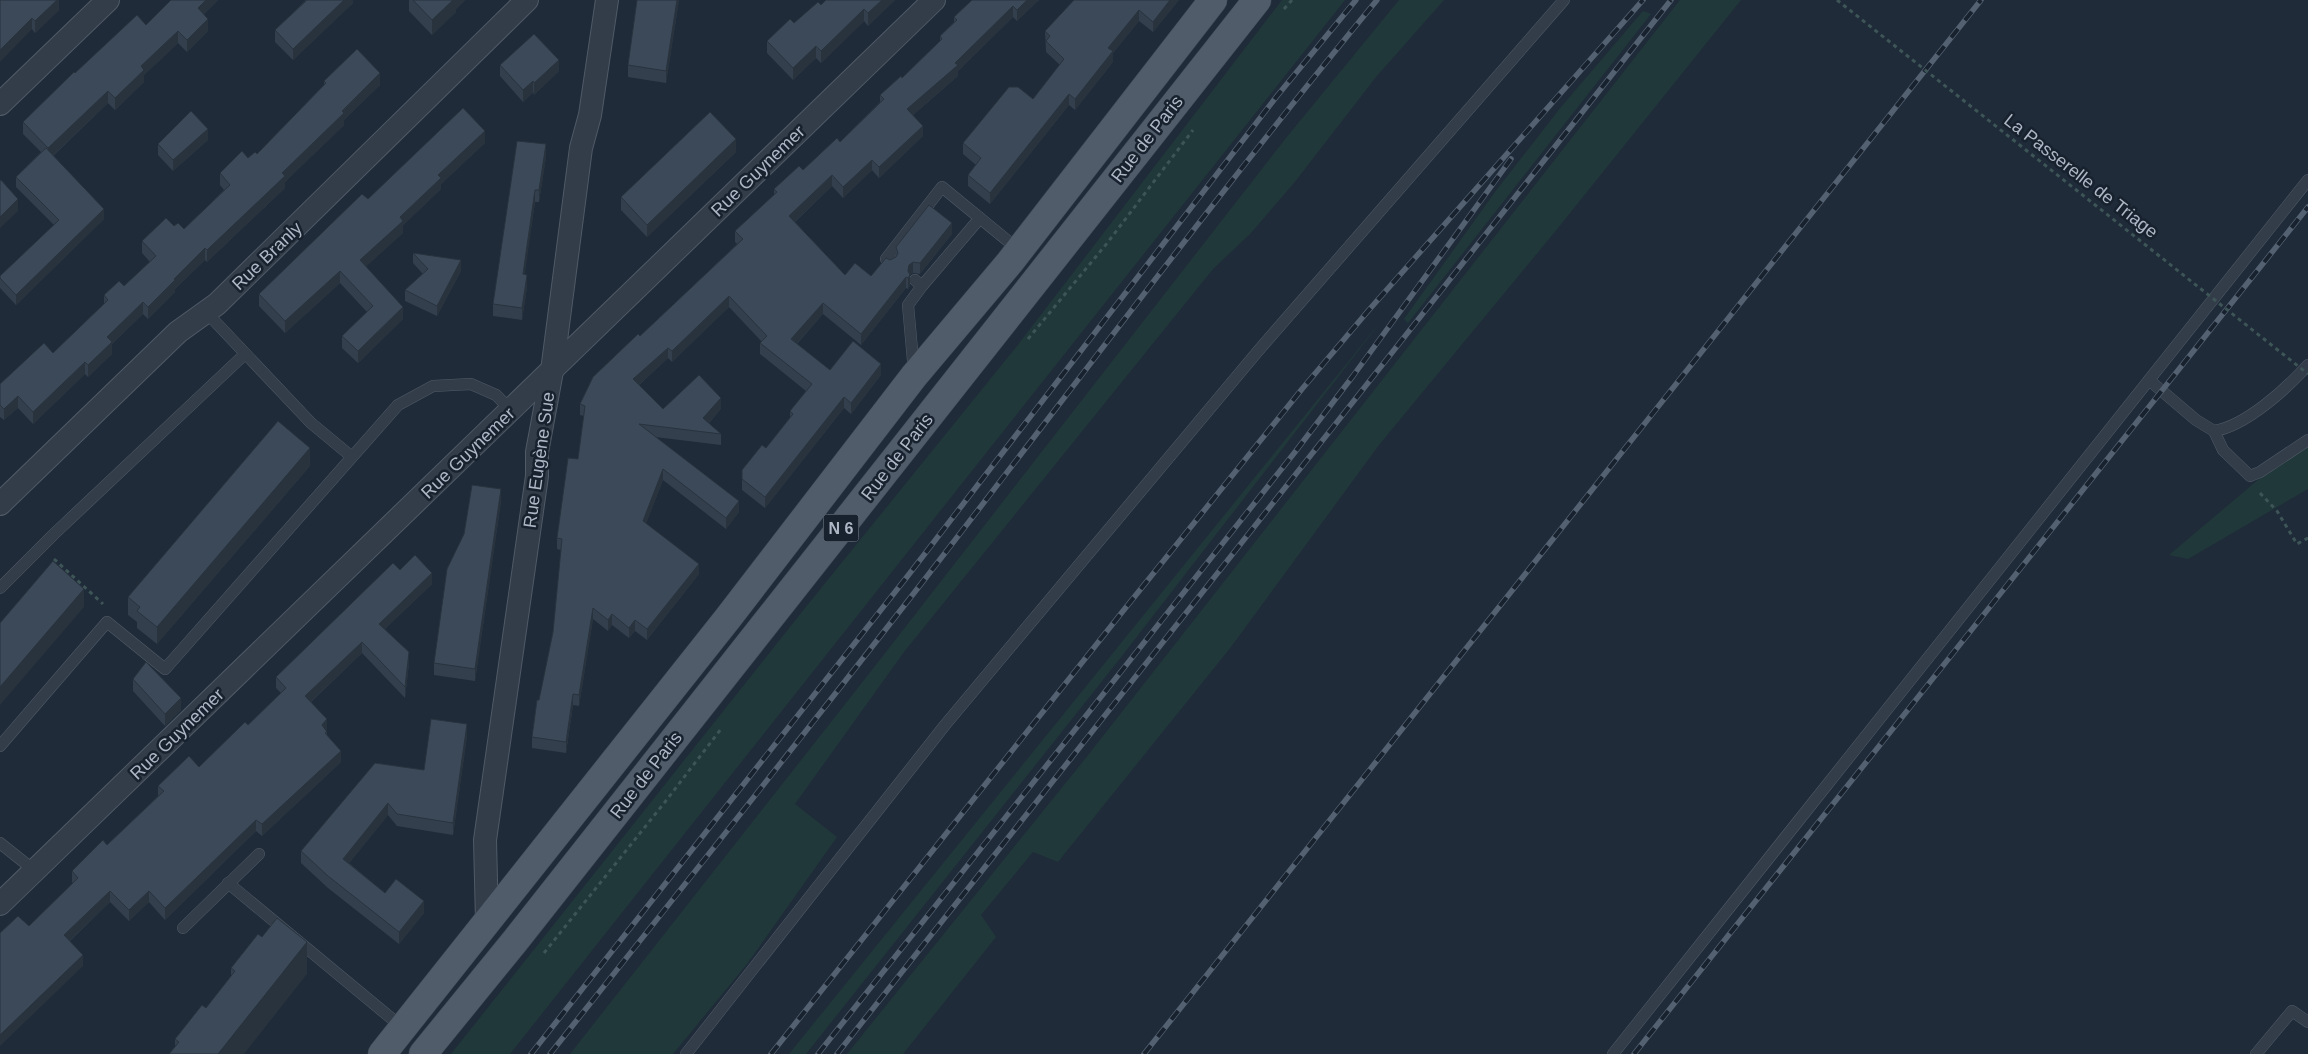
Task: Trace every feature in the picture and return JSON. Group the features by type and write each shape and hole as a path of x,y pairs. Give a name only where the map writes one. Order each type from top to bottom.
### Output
{"main road":[{"name":"Rue de Paris","path":"382,1054 728,618 914,376 1019,250 1213,0"},
{"name":"Rue de Paris","path":"423,1054 515,941 1257,0"}],"street":[{"path":"0,104 108,0"},
{"name":"Rue Branly","path":"0,504 178,332 217,304 527,0"},
{"name":"Rue Eugène Sue","path":"487,921 485,840 537,476 537,452 552,371 581,148 590,115 607,0"},
{"name":"Rue Guynemer","path":"0,904 934,0"}],"lane":[{"path":"686,1054 945,725 1258,351 1564,0"},
{"path":"1613,1054 2308,180"},
{"path":"891,263 886,259 900,246 918,223 942,187 1019,250"},
{"path":"914,376 908,305 919,283 948,247 980,218"},
{"path":"206,312 311,423 352,457"},
{"path":"0,588 40,547 245,354"},
{"path":"2214,431 2227,428 2250,414 2288,385 2308,365"},
{"path":"2148,380 2196,420 2214,431 2223,450 2250,476 2260,472 2308,440"},
{"path":"0,746 108,622 165,670 398,405 433,386 471,384 496,395 511,410"},
{"path":"0,842 35,871"},
{"path":"183,928 259,854"},
{"path":"228,883 403,1028"},
{"path":"2256,1054 2292,1011 2308,1022"}],"path":[{"name":"La Passerelle de Triage","path":"1837,0 2308,374"},
{"path":"2250,476 2259,492 2277,511 2297,544 2308,538"},
{"path":"40,547 106,606 108,622"}],"green space":[{"path":"1282,0 1345,0 510,1054 451,1054 805,608 1017,346"},
{"path":"1399,0 1444,0 1376,77 1294,183 1250,234 1213,269 904,652 795,804 837,837 747,964 673,1054 570,1054 1286,138"},
{"path":"1680,0 1741,0 1558,228 1379,445 1231,647 1058,862 1033,852 981,915 996,937 903,1054 847,1054 1085,759"},
{"path":"1643,11 1651,14 1408,323 1404,319 1495,192 1561,107"},
{"path":"1386,315 1118,661 806,1054 789,1054"},
{"path":"2308,446 2308,489 2188,559 2169,555 2265,474"}],"building":[{"path":"0,0 57,0 35,21 32,18 0,50"},
{"path":"171,0 206,0 198,8 208,19 187,40 178,31 141,66 144,70 115,98 108,91 48,148 23,122 74,72 137,15 146,25"},
{"path":"307,0 344,0 293,49 275,30"},
{"path":"413,0 453,0 432,20"},
{"path":"637,0 677,0 666,71 628,65"},
{"path":"826,0 882,0 868,13 864,9 821,51 816,46 793,68 767,41 790,19 794,23 818,2 821,5"},
{"path":"972,0 1027,0 1017,10 1013,6 955,63 958,65 907,109 923,126 879,167 872,160 843,187 832,175 789,216 845,275 855,263 871,276 886,258 890,260 896,257 898,253 896,247 929,205 952,223 920,263 913,262 909,265 908,271 910,275 908,278 906,277 861,334 823,303 791,339 830,370 853,341 881,364 851,403 844,397 765,497 742,479 742,470 762,445 766,448 793,414 790,411 812,384 760,343 767,336 729,296 672,351 668,348 633,379 663,409 699,375 721,398 703,418 721,434 639,424 739,501 726,518 663,469 643,521 699,564 647,629 635,620 629,628 612,614 608,620 593,608 579,695 573,694 566,742 532,737 537,700 539,700 553,632 562,539 557,538 568,458 578,459 585,406 580,404 593,377 638,334 640,336 743,239 735,231 777,192 774,189 799,166 803,170 837,138 840,142 884,99 880,95 901,76 902,78 942,39 940,36 957,20 954,17"},
{"path":"1074,0 1170,0 1153,22 1139,10 1108,48 1113,51 1075,99 1069,94 990,193 968,175 981,158 963,143 1009,87 1018,87 1033,99 1064,59 1046,41 1050,36 1045,31"},
{"path":"534,34 559,60 534,83 533,81 523,90 500,65"},
{"path":"357,49 380,73 342,111 344,113 282,173 285,176 207,250 205,248 148,307 143,302 107,337 112,342 88,365 85,362 33,412 18,396 4,409 0,405 0,384 44,343 53,353 108,300 104,295 119,281 124,286 156,256 142,241 166,218 174,226 178,223 184,229 230,185 220,173 242,151 248,158 255,152 257,154 326,83 324,81"},
{"path":"463,108 485,131 438,175 441,178 400,217 403,221 360,260 403,307 358,351 342,336 373,306 340,271 285,321 259,294 362,194 368,199"},
{"path":"191,111 208,129 173,160 158,144"},
{"path":"710,112 736,139 647,225 621,197"},
{"path":"517,141 546,144 539,190 535,190 523,274 527,275 522,308 493,304"},
{"path":"46,148 104,209 16,295 0,276 59,220 16,177"},
{"path":"0,181 18,199 0,217"},
{"path":"413,253 461,260 437,306 405,290 428,269"},
{"path":"278,421 310,448 157,627 137,611 140,607 128,597"},
{"path":"472,485 501,489 475,669 434,663 447,569 464,534"},
{"path":"415,555 432,573 379,624 409,652 405,687 362,642 305,696 327,719 322,725 327,732 325,733 341,751 262,824 256,820 165,908 149,891 129,910 110,891 64,935 83,955 0,1035 0,933 18,916 29,926 78,878 72,871 103,840 107,845 164,791 158,786 189,756 199,767 245,722 248,725 286,688 276,677 393,563 400,570"},
{"path":"53,561 84,589 0,687 0,623"},
{"path":"146,662 181,698 165,714 133,679"},
{"path":"431,719 467,724 453,823 397,814 388,803 343,859 385,893 396,879 424,901 399,932 328,876 301,851 375,763 424,770"},
{"path":"277,918 307,942 218,1054 169,1054 179,1042 175,1039 202,1005 206,1008 235,971 231,968 258,934 262,937"}],"railway":[{"path":"531,1054 910,573 1277,96 1356,0"},
{"path":"550,1054 875,643 1261,144 1377,0"},
{"path":"771,1054 1302,389 1368,311 1643,0"},
{"path":"837,1054 1671,0"},
{"path":"1144,1054 1981,0"},
{"path":"818,1054 1295,452 1353,376 1511,159"},
{"path":"1634,1054 2308,207"}]}
